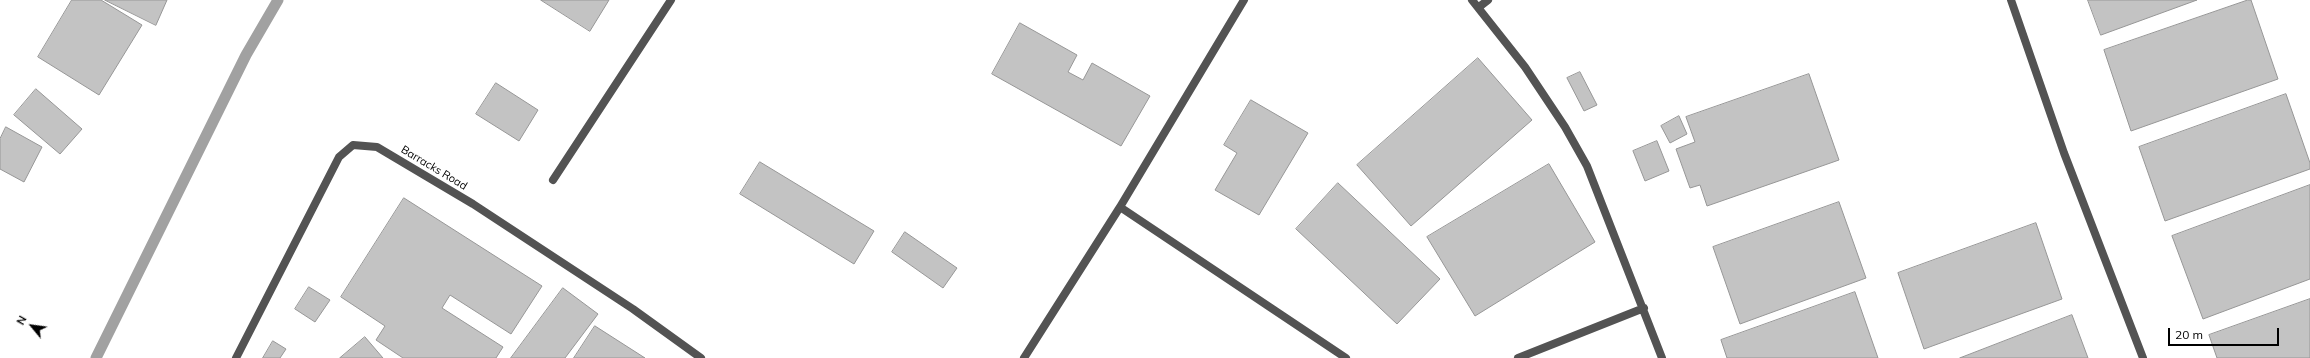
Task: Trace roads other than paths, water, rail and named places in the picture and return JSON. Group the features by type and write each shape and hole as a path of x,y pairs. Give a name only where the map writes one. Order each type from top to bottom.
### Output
{"street":[{"path":"553,180 671,0"},
{"path":"1024,358 1120,207 1244,0"},
{"path":"1472,0 1479,7 1524,67 1565,127 1587,166 1644,308 1662,358"},
{"path":"1479,7 1488,0"},
{"path":"2011,0 2064,153 2143,358"},
{"name":"Barracks Road","path":"236,358 340,157 353,145 378,147 473,204 633,310 701,358"},
{"path":"1120,207 1346,358"},
{"path":"1518,358 1644,308"}],"waterway":[{"path":"96,358 246,55 278,0"}]}
